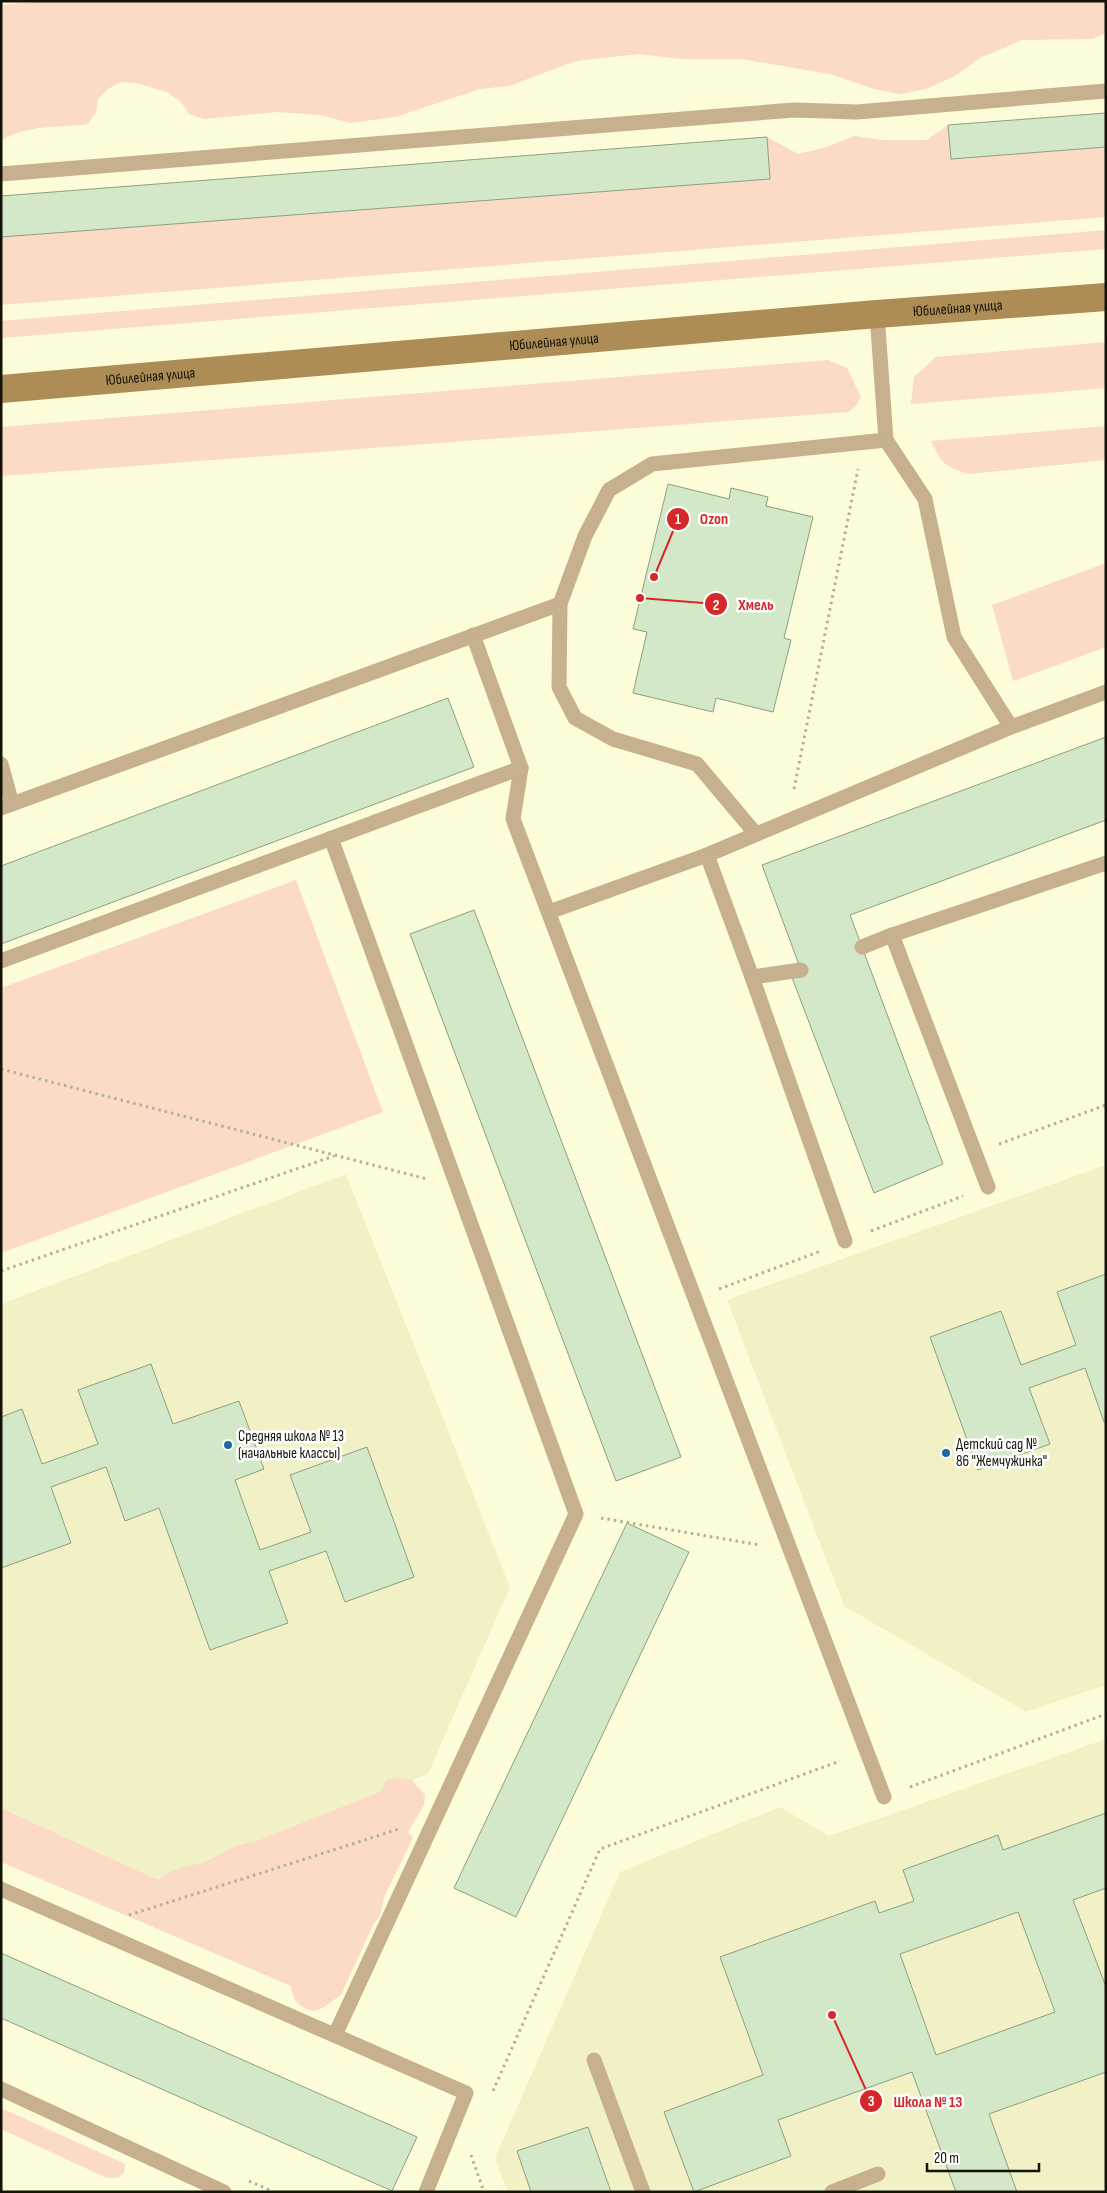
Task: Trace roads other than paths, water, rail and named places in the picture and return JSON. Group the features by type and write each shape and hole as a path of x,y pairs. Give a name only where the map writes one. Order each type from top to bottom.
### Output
{"main road":[{"name":"Юбилейная улица","path":"1,389 877,314 1106,297"}],"lane":[{"path":"1,174 794,110 857,112 1106,91"},
{"path":"877,314 886,440 925,498 954,637 1011,727"},
{"path":"755,833 697,764 614,739 575,718 559,686 560,604 585,536 609,490 652,464 886,440"},
{"path":"1,764 6,806 560,604"},
{"path":"473,635 521,768 514,819 884,1797"},
{"path":"549,912 707,855 755,833 1011,727 1106,692"},
{"path":"1,961 521,768"},
{"path":"331,838 576,1514 336,2035"},
{"path":"707,855 845,1241"},
{"path":"862,947 892,934 1106,863"},
{"path":"892,934 988,1187"},
{"path":"752,977 801,970"},
{"path":"1,1889 466,2093 426,2192"},
{"path":"594,2060 643,2192"},
{"path":"1,2088 224,2192"},
{"path":"832,2192 878,2174"}],"place":[{"name":"Ozon","path":"654,577"},
{"name":"Хмель","path":"640,598"},
{"name":"Средняя школа № 13 (начальные классы)","path":"228,1445"},
{"name":"Детский сад № 86 \"Жемчужинка\"","path":"946,1453"},
{"name":"Школа № 13","path":"832,2015"}]}
